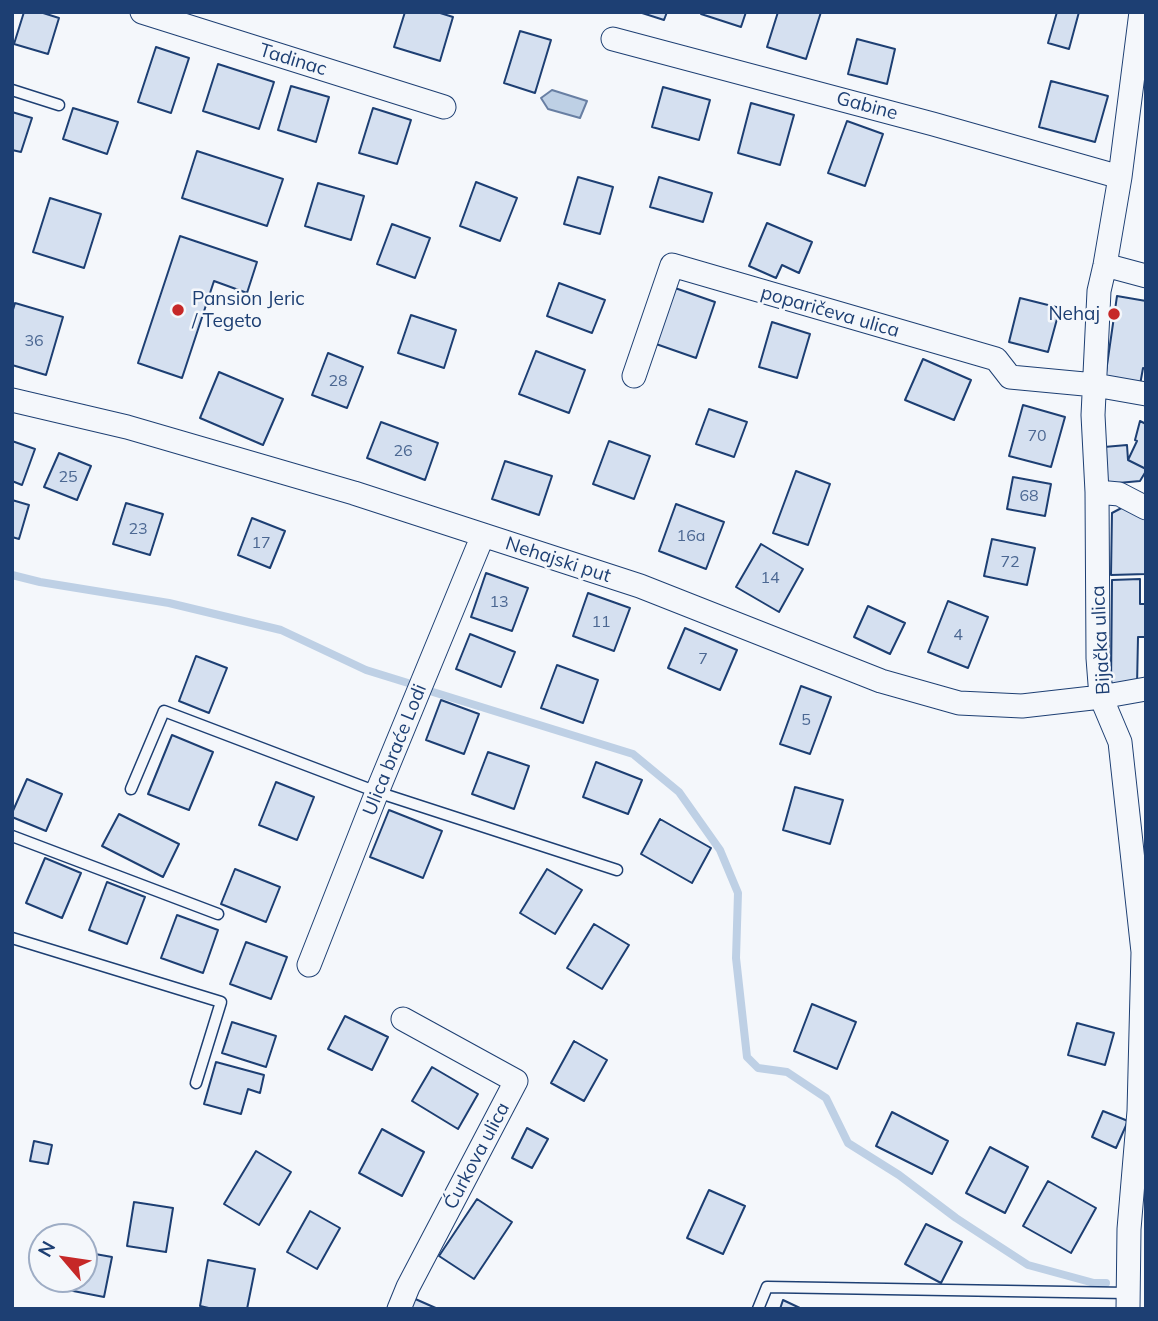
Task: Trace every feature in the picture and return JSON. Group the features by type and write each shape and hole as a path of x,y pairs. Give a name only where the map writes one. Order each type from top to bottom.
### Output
{"street":[{"name":"Tadinac","path":"142,12 444,107"},
{"name":"Bijačka ulica","path":"1127,1301 1129,1229 1139,1111 1143,952 1120,742 1101,697 1093,415 1099,291 1121,177 1141,12"},
{"name":"Gabine","path":"613,39 1121,177"},
{"name":"poparičeva ulica","path":"634,376 672,265 996,359 1010,377 1095,385"},
{"path":"1105,265 1146,276"},
{"path":"1095,385 1146,394"},
{"name":"Nehajski put","path":"12,400 127,427 354,493 640,586 881,681 959,703 1022,706 1101,697 1146,688"},
{"path":"1097,492 1119,494 1146,508"},
{"name":"Ulica braće Lodi","path":"309,965 483,535"},
{"name":"Ćurkova ulica","path":"399,1309 516,1081 403,1019"}],"lane":[{"path":"12,90 59,105"},
{"path":"131,789 164,711 377,792 617,870"},
{"path":"12,836 218,914"},
{"path":"12,938 221,1002 196,1083"},
{"path":"758,1309 767,1287 1127,1301"}],"water":[{"path":"552,90 587,101 580,118 548,109 541,98"}],"building":[{"path":"24,12 40,12 59,18 48,54 14,44"},
{"path":"405,12 437,12 453,17 440,61 394,47"},
{"path":"639,12 667,12 664,20"},
{"path":"701,12 746,12 741,27"},
{"path":"778,12 821,12 806,59 767,47"},
{"path":"1057,12 1079,12 1069,49 1048,43"},
{"path":"520,31 551,40 535,93 504,83"},
{"path":"857,39 895,49 887,84 848,74"},
{"path":"156,47 189,58 171,113 138,102"},
{"path":"218,64 274,82 259,129 203,111"},
{"path":"1051,81 1108,96 1095,142 1039,127"},
{"path":"291,86 329,97 316,142 278,130"},
{"path":"663,87 710,100 699,140 652,127"},
{"path":"751,103 794,115 780,165 738,153"},
{"path":"73,108 118,122 107,154 63,139"},
{"path":"373,108 411,120 397,164 359,153"},
{"path":"12,112 32,118 21,152 12,150"},
{"path":"847,121 883,134 865,186 828,173"},
{"path":"197,151 283,179 267,226 182,198"},
{"path":"578,177 613,187 600,234 564,224"},
{"path":"659,177 712,193 703,222 650,207"},
{"path":"476,182 517,198 500,241 460,226"},
{"path":"318,183 364,196 351,240 305,226"},
{"path":"50,198 101,214 84,268 33,252"},
{"path":"767,223 812,242 799,273 782,265 776,278 749,266"},
{"path":"392,224 430,238 415,278 377,264"},
{"path":"180,236 257,262 247,293 214,281 182,378 138,363"},
{"path":"559,283 605,300 592,333 547,316"},
{"path":"675,288 715,302 696,358 656,344"},
{"path":"1117,296 1146,301 1146,369 1143,368 1140,385 1105,379"},
{"path":"1020,298 1060,308 1048,352 1009,342"},
{"path":"15,303 63,317 46,375 12,365 12,313"},
{"path":"411,315 456,330 444,368 398,353"},
{"path":"772,322 810,334 797,378 759,367"},
{"path":"536,351 585,370 569,413 519,394"},
{"path":"328,353 363,367 347,408 312,395"},
{"path":"923,359 971,380 954,420 905,400"},
{"path":"219,372 283,399 263,445 200,418"},
{"path":"1023,405 1065,417 1051,467 1009,456"},
{"path":"709,409 747,422 734,457 696,444"},
{"path":"1140,421 1146,424 1146,469 1128,460 1137,441 1135,440"},
{"path":"381,422 438,443 425,480 367,458"},
{"path":"12,441 35,449 22,485 12,481"},
{"path":"609,441 650,456 634,499 593,484"},
{"path":"1127,445 1128,460 1146,471 1140,481 1107,484 1104,447"},
{"path":"59,453 91,466 77,500 44,487"},
{"path":"505,461 552,476 539,515 492,499"},
{"path":"796,471 830,484 808,545 773,533"},
{"path":"1013,477 1051,484 1045,516 1007,509"},
{"path":"12,500 29,505 19,539 12,537"},
{"path":"126,503 163,514 150,555 113,544"},
{"path":"676,504 724,522 706,569 659,551"},
{"path":"1129,504 1146,513 1146,574 1111,575 1112,513"},
{"path":"252,518 285,531 270,568 238,555"},
{"path":"992,539 1035,548 1027,585 984,576"},
{"path":"761,544 803,569 779,612 736,587"},
{"path":"486,573 528,588 512,631 471,617"},
{"path":"1140,579 1140,604 1146,604 1146,635 1138,637 1137,686 1111,686 1112,580"},
{"path":"588,593 630,608 614,651 573,636"},
{"path":"948,601 988,617 968,668 928,652"},
{"path":"868,606 905,623 890,654 854,637"},
{"path":"685,628 737,650 720,690 668,668"},
{"path":"470,634 515,652 501,687 456,669"},
{"path":"196,656 227,668 209,713 179,701"},
{"path":"557,665 598,680 583,723 541,708"},
{"path":"801,686 831,697 810,754 780,744"},
{"path":"441,700 479,714 464,754 426,740"},
{"path":"172,735 213,752 189,810 148,794"},
{"path":"488,752 529,766 514,809 472,794"},
{"path":"596,762 642,780 628,814 583,797"},
{"path":"27,779 62,794 46,831 12,817"},
{"path":"276,782 314,797 297,840 259,825"},
{"path":"795,787 843,800 830,844 783,830"},
{"path":"389,810 442,831 423,878 370,857"},
{"path":"119,814 179,844 163,877 102,846"},
{"path":"660,819 711,848 692,883 641,854"},
{"path":"45,858 81,873 62,918 26,903"},
{"path":"235,869 280,887 266,922 221,904"},
{"path":"547,869 582,890 555,934 520,913"},
{"path":"107,882 145,897 127,944 89,930"},
{"path":"177,915 218,930 203,973 161,958"},
{"path":"594,924 629,945 602,989 567,968"},
{"path":"246,942 287,957 271,999 230,984"},
{"path":"812,1004 856,1022 837,1069 794,1051"},
{"path":"345,1016 388,1037 372,1070 328,1049"},
{"path":"232,1022 276,1036 266,1067 222,1053"},
{"path":"1077,1023 1114,1033 1105,1065 1068,1055"},
{"path":"574,1041 607,1060 584,1101 551,1083"},
{"path":"216,1062 264,1075 260,1093 248,1089 241,1114 204,1104"},
{"path":"432,1067 478,1094 458,1129 412,1101"},
{"path":"1103,1111 1128,1121 1116,1148 1092,1137"},
{"path":"892,1112 948,1141 932,1174 876,1146"},
{"path":"527,1128 548,1139 532,1168 512,1158"},
{"path":"382,1129 424,1152 402,1196 359,1173"},
{"path":"34,1141 52,1145 48,1164 30,1161"},
{"path":"990,1147 1028,1167 1005,1213 966,1193"},
{"path":"256,1151 291,1172 259,1225 224,1204"},
{"path":"1048,1181 1096,1208 1071,1253 1023,1226"},
{"path":"709,1190 745,1206 723,1254 687,1238"},
{"path":"477,1199 512,1222 474,1279 439,1256"},
{"path":"134,1202 173,1208 166,1252 127,1246"},
{"path":"310,1211 340,1228 317,1269 287,1252"},
{"path":"926,1224 962,1242 941,1283 905,1264"},
{"path":"98,1254 112,1257 104,1297 84,1293 98,1293"},
{"path":"208,1260 255,1269 247,1309 213,1309 200,1306"},
{"path":"413,1298 438,1309 408,1309"},
{"path":"783,1300 802,1309 780,1309"}],"waterway":[{"path":"12,575 169,603 281,630 366,670 408,683"},
{"path":"433,692 633,754 679,792 720,850 738,893 736,958 747,1057 758,1068 787,1072 826,1098 848,1143 899,1175 956,1218 1028,1265 1094,1283 1106,1283"}],"place":[{"name":"Pansion Jeric / Tegeto","path":"178,310"},
{"name":"Nehaj","path":"1114,314"}]}
